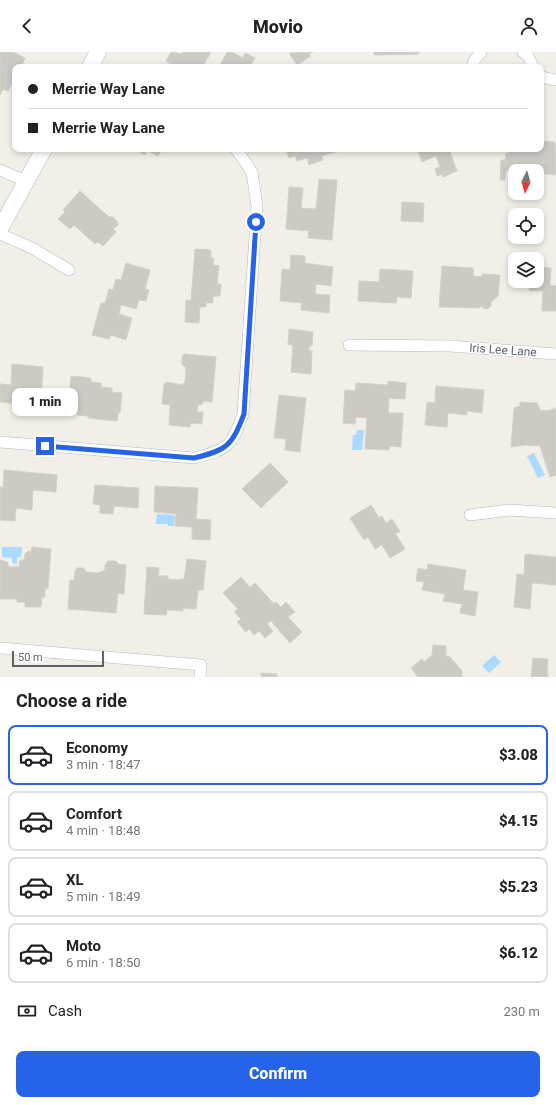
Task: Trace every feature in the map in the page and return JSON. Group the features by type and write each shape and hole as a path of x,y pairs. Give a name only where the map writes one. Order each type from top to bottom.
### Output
{"street":[{"path":"473,64 481,52"},
{"path":"523,52 528,56 532,64"},
{"path":"544,78 556,80"},
{"path":"0,229 42,152"},
{"path":"0,442 194,458 218,453 235,437 244,414 257,206 252,172 238,152"},
{"path":"0,170 26,181"},
{"path":"0,234 32,248 69,270"},
{"name":"Iris Lee Lane","path":"349,345 450,346 556,354"},
{"path":"470,514 509,510 556,513"},
{"path":"0,648 201,665 200,677"}],"water":[{"path":"357,430 364,430 362,450 352,450 353,435 356,435"},
{"path":"534,453 545,475 538,478 527,456"},
{"path":"157,514 174,515 174,526 168,526 168,524 156,524"},
{"path":"2,547 22,547 21,557 17,557 17,564 12,563 12,558 2,557"},
{"path":"494,655 501,662 489,673 482,666"}],"building":[{"path":"0,52 13,52 25,58 22,64 12,64 12,84 8,91 3,89 0,95"},
{"path":"171,52 182,54 183,52 211,52 204,64 170,64 166,61"},
{"path":"227,52 232,52 243,58 245,53 255,58 251,64 221,64"},
{"path":"313,52 309,54 311,56 299,64 296,64 289,53"},
{"path":"374,52 419,52 419,54 374,55"},
{"path":"544,141 555,142 556,175 544,174 544,164 508,164 508,171 506,171 505,180 500,180 501,160 505,160 506,153 544,152"},
{"path":"140,152 146,152 145,155"},
{"path":"151,152 160,152 158,156"},
{"path":"287,152 335,152 322,156 323,160 309,165 307,158 297,161 295,156 289,158"},
{"path":"418,152 450,152 457,171 443,177 442,174 437,176 435,169 440,167 436,156 422,162"},
{"path":"319,179 337,180 332,240 308,238 309,231 286,229 289,187 303,188 301,208 316,209"},
{"path":"80,191 109,217 113,217 117,221 118,225 113,229 116,232 103,246 98,242 95,244 74,225 70,229 58,219 65,212 63,210"},
{"path":"402,202 424,203 423,222 401,221"},
{"path":"195,249 211,250 211,258 214,258 213,265 219,266 217,284 221,284 220,296 213,296 213,303 206,303 206,307 200,307 199,323 185,322 186,300 191,301"},
{"path":"291,255 305,256 305,263 333,267 331,286 316,284 315,294 330,295 329,313 301,310 302,303 280,301 282,269 290,270"},
{"path":"126,263 150,270 145,289 149,290 146,301 139,300 136,309 121,305 119,314 132,318 126,340 111,335 109,339 92,335 101,303 105,303 109,289 113,290 116,279 121,280"},
{"path":"442,266 473,268 473,276 482,277 482,274 500,275 498,296 491,302 491,306 487,309 480,305 480,308 439,307"},
{"path":"544,268 551,268 550,285 556,286 556,311 542,311 543,291 529,291 529,288 544,288"},
{"path":"380,269 413,271 411,298 397,297 396,303 358,301 359,281 379,282"},
{"path":"289,329 313,332 312,346 309,346 309,351 312,351 311,374 291,372 293,345 288,344"},
{"path":"184,354 216,357 212,402 204,401 201,405 198,405 197,412 203,412 202,424 191,423 190,427 169,425 170,405 162,404 164,384 167,382 182,385 185,382 186,367 182,365 182,357"},
{"path":"12,364 43,367 41,399 38,414 23,413 24,404 0,402 0,384 11,385"},
{"path":"71,376 91,378 91,382 101,383 101,387 112,388 112,392 122,393 120,413 118,413 117,421 88,418 88,416 77,415 78,402 69,401"},
{"path":"388,381 406,383 405,399 389,398 388,413 403,413 401,447 390,446 389,450 365,449 367,418 356,417 355,424 343,423 345,390 355,391 356,383 388,385"},
{"path":"436,386 484,390 482,413 467,411 467,415 448,413 447,427 425,425 427,402 435,403"},
{"path":"279,395 306,398 300,452 285,450 286,439 274,438"},
{"path":"520,402 537,403 540,410 548,411 556,408 556,475 550,477 540,446 525,445 511,447 514,408 520,406"},
{"path":"270,463 288,482 261,508 242,489"},
{"path":"4,470 57,475 56,492 33,490 32,510 16,508 15,521 0,520 0,487 3,487"},
{"path":"95,485 139,488 138,508 114,506 113,514 100,513 100,505 93,504"},
{"path":"155,486 198,488 196,519 211,520 210,540 192,539 192,527 175,526 176,514 154,512"},
{"path":"371,505 379,518 382,516 386,523 392,519 400,532 395,533 405,549 390,558 382,545 375,549 368,537 364,540 350,518"},
{"path":"32,547 51,549 48,589 45,588 45,597 42,597 41,607 25,607 25,602 17,602 17,599 0,599 0,560 7,562 9,567 19,567 20,560 24,560 25,554 28,551 31,552"},
{"path":"525,554 556,557 556,585 532,583 530,609 514,607 517,574 524,575"},
{"path":"187,559 206,561 203,590 198,590 196,609 183,608 183,611 167,610 166,615 144,614 147,567 159,568 158,576 168,576 168,579 184,579"},
{"path":"108,561 116,561 118,564 126,565 124,594 118,593 116,613 68,609 70,580 74,580 75,571 77,568 83,568 86,572 98,573 105,570 105,565"},
{"path":"428,564 466,570 463,590 478,592 475,616 460,613 462,604 443,601 445,594 422,590 424,582 416,581 418,568 427,570"},
{"path":"241,577 250,587 255,583 274,604 276,602 281,607 286,602 295,612 288,617 302,632 290,643 271,621 267,624 273,631 265,638 259,631 254,635 249,629 246,632 237,622 241,619 234,612 238,609 223,593"},
{"path":"433,645 446,646 446,656 450,657 462,671 462,677 418,677 411,668 422,659 424,662 432,655"},
{"path":"533,658 548,659 547,673 549,677 531,677"},
{"path":"261,673 277,674 277,677 261,677"}],"route":[{"path":"45,446 194,458 218,453 235,437 244,414 256,222"}]}
